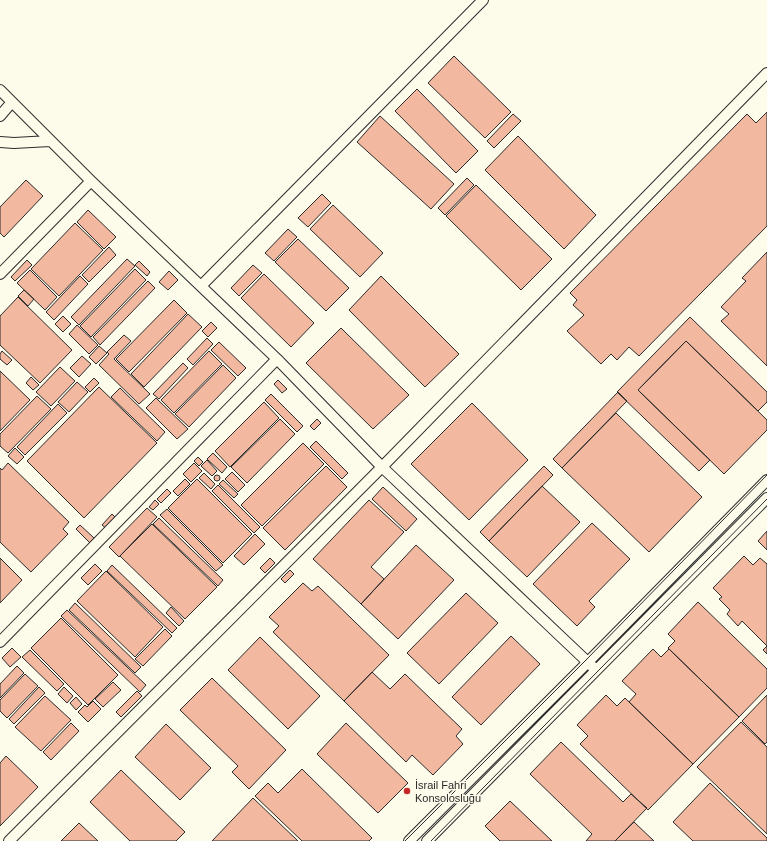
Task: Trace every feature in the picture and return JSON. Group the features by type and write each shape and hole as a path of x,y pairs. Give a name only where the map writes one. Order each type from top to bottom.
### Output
{"street":[{"path":"201,286 483,0"},
{"path":"10,841 382,466 767,73"},
{"path":"0,90 91,181 277,359 382,466 596,670"},
{"path":"0,116 12,102"},
{"path":"0,142 14,143 50,140"},
{"path":"0,274 91,181"},
{"path":"0,642 277,359"},
{"path":"409,841 767,480"},
{"path":"427,841 767,498"}],"building":[{"path":"454,56 511,112 485,138 428,83"},
{"path":"417,89 478,151 456,173 395,111"},
{"path":"767,112 767,226 639,356 629,347 617,360 611,354 601,364 567,331 584,315 573,305 577,300 570,293 747,114 756,123"},
{"path":"513,114 521,121 494,148 487,141"},
{"path":"380,116 454,184 431,209 357,142"},
{"path":"518,136 596,215 564,249 485,170"},
{"path":"467,178 474,185 445,215 438,208"},
{"path":"26,180 43,196 4,237 0,233 0,207"},
{"path":"476,185 552,259 521,290 446,216"},
{"path":"322,194 331,203 308,227 298,218"},
{"path":"333,205 383,253 360,277 310,229"},
{"path":"88,210 116,237 104,249 77,222"},
{"path":"75,223 103,250 59,296 31,269"},
{"path":"288,229 297,237 274,261 265,253"},
{"path":"298,239 349,288 326,311 275,262"},
{"path":"109,247 116,255 89,282 82,275"},
{"path":"767,252 767,366 721,321 729,314 721,307 746,281 742,278"},
{"path":"127,259 135,266 79,325 71,317"},
{"path":"27,260 32,265 15,281 11,277"},
{"path":"139,261 150,272 147,276 135,265"},
{"path":"253,265 262,273 239,296 231,288"},
{"path":"135,269 146,280 91,337 80,326"},
{"path":"30,270 57,297 45,310 17,283"},
{"path":"169,271 178,280 168,290 159,282"},
{"path":"264,274 314,323 291,347 241,298"},
{"path":"80,276 88,284 54,320 46,312"},
{"path":"381,276 459,354 425,387 349,310"},
{"path":"148,281 155,288 100,345 93,337"},
{"path":"24,290 34,299 28,306 18,296"},
{"path":"18,297 72,350 40,383 0,345 0,316"},
{"path":"174,300 187,313 129,372 116,359"},
{"path":"188,314 202,327 144,387 131,374"},
{"path":"63,316 71,324 63,332 55,324"},
{"path":"690,317 767,392 767,402 758,411 686,341 638,390 710,460 699,471 617,392"},
{"path":"211,322 217,328 208,337 202,331"},
{"path":"77,325 98,345 89,354 69,334"},
{"path":"341,328 409,395 373,429 306,363"},
{"path":"124,335 131,341 114,359 150,394 139,404 99,365 109,354 107,352"},
{"path":"207,338 213,344 193,365 187,359"},
{"path":"686,341 767,420 767,430 724,474 638,390"},
{"path":"219,342 246,368 238,376 211,350"},
{"path":"99,346 107,353 96,364 89,357"},
{"path":"2,351 12,360 7,365 0,359 0,354"},
{"path":"209,351 222,364 174,413 161,400"},
{"path":"82,356 91,364 79,377 70,368"},
{"path":"183,363 188,368 159,399 153,394"},
{"path":"223,365 236,378 189,427 175,414"},
{"path":"60,367 75,381 51,406 36,392"},
{"path":"0,371 30,400 0,431"},
{"path":"31,377 39,385 33,390 26,383"},
{"path":"94,378 99,383 90,392 85,387"},
{"path":"278,380 287,389 282,393 274,384"},
{"path":"77,382 88,392 69,412 58,402"},
{"path":"99,387 157,443 84,518 27,461"},
{"path":"120,388 165,432 157,441 111,397"},
{"path":"618,392 627,401 562,468 553,459"},
{"path":"271,394 303,426 297,432 265,400"},
{"path":"37,396 51,409 8,453 0,446 0,434"},
{"path":"156,398 188,429 177,439 146,408"},
{"path":"264,402 279,418 230,467 215,451"},
{"path":"472,403 528,460 469,520 411,464"},
{"path":"58,404 67,413 25,455 17,447"},
{"path":"616,413 702,497 649,552 562,468"},
{"path":"280,419 295,434 247,483 231,467"},
{"path":"317,419 321,423 314,430 310,426"},
{"path":"316,441 348,473 342,479 310,447"},
{"path":"303,443 324,464 262,526 241,505"},
{"path":"15,448 24,457 17,464 8,456"},
{"path":"213,453 227,467 222,473 207,459"},
{"path":"198,457 203,462 199,466 194,461"},
{"path":"207,460 217,471 212,476 201,466"},
{"path":"8,463 69,522 63,529 68,534 31,572 0,542 0,468 2,470"},
{"path":"194,463 202,471 191,482 183,474"},
{"path":"326,466 347,487 285,550 263,528"},
{"path":"544,466 553,475 489,541 480,532"},
{"path":"232,472 245,485 238,492 225,479"},
{"path":"204,473 215,484 211,489 199,478"},
{"path":"217,475 220,478 217,481 214,478"},
{"path":"185,479 190,484 178,496 173,491"},
{"path":"197,479 252,534 223,563 168,508"},
{"path":"223,480 238,494 234,498 219,484"},
{"path":"218,485 260,527 254,533 212,491"},
{"path":"542,486 580,522 527,577 489,541"},
{"path":"383,487 417,519 406,531 372,499"},
{"path":"167,489 171,493 161,503 157,499"},
{"path":"155,500 159,504 153,510 149,507"},
{"path":"369,500 404,532 371,567 384,579 361,604 313,559"},
{"path":"147,508 157,517 119,557 109,547"},
{"path":"167,509 223,565 216,571 160,515"},
{"path":"112,514 117,519 107,529 102,525"},
{"path":"159,518 223,580 218,586 153,524"},
{"path":"592,523 630,559 589,601 595,607 577,626 533,584"},
{"path":"152,524 217,587 185,619 120,556"},
{"path":"80,525 94,538 90,543 76,529"},
{"path":"767,531 767,550 758,541"},
{"path":"255,534 265,544 244,565 234,556"},
{"path":"416,545 454,580 398,639 361,604"},
{"path":"744,556 753,565 760,558 767,564 767,646 742,621 738,626 727,614 730,610 719,599 722,597 713,588"},
{"path":"0,558 22,580 0,603"},
{"path":"270,558 275,563 265,573 260,568"},
{"path":"95,564 102,571 88,585 81,578"},
{"path":"112,565 177,628 172,633 107,571"},
{"path":"290,570 294,574 285,583 281,579"},
{"path":"106,571 163,627 135,657 77,601"},
{"path":"303,583 312,591 318,586 389,655 344,701 273,632 279,626 269,617"},
{"path":"466,593 498,623 439,684 407,653"},
{"path":"698,602 767,669 767,688 739,717 668,648 675,641 668,634"},
{"path":"75,603 141,667 135,673 69,610"},
{"path":"171,607 184,621 179,626 166,613"},
{"path":"67,610 146,685 140,692 61,616"},
{"path":"61,618 118,675 88,705 31,648"},
{"path":"165,629 172,636 143,666 135,659"},
{"path":"511,636 540,664 481,725 452,697"},
{"path":"260,637 320,696 288,729 228,670"},
{"path":"767,646 767,654 763,650"},
{"path":"12,648 21,657 10,667 2,658"},
{"path":"653,649 661,657 669,649 739,717 693,764 629,702 636,694 622,681"},
{"path":"30,650 64,684 57,691 22,657"},
{"path":"17,666 24,673 0,698 0,684"},
{"path":"372,672 390,689 405,674 462,729 456,736 463,744 433,775 412,755 406,762 344,701"},
{"path":"25,674 38,686 7,718 0,711 0,700"},
{"path":"212,678 286,750 249,789 232,772 238,766 180,710"},
{"path":"113,682 121,690 103,707 95,699"},
{"path":"39,687 45,693 14,724 9,719"},
{"path":"64,687 73,696 67,703 58,694"},
{"path":"137,691 142,696 121,717 116,712"},
{"path":"606,695 617,706 625,698 693,764 648,810 580,744 588,736 577,725"},
{"path":"767,695 767,742 765,744 742,721"},
{"path":"45,696 71,720 41,751 15,727"},
{"path":"76,697 82,704 76,710 70,703"},
{"path":"93,701 101,709 88,722 78,712 85,705 87,707"},
{"path":"741,722 767,747 767,834 697,767"},
{"path":"71,723 79,731 51,760 43,752"},
{"path":"346,723 408,783 378,813 317,754"},
{"path":"166,724 211,768 180,800 135,757"},
{"path":"561,742 623,802 631,794 647,808 615,841 586,841 592,834 530,774"},
{"path":"6,756 38,787 0,826 0,763"},
{"path":"302,769 372,838 369,841 302,841 255,796 268,783 278,793"},
{"path":"121,770 185,832 176,841 130,841 90,802"},
{"path":"710,783 767,838 767,841 693,841 673,822"},
{"path":"253,798 298,841 212,841"},
{"path":"510,801 552,841 500,841 485,826"},
{"path":"634,822 654,841 615,841"},
{"path":"79,823 98,841 61,841"}],"tram line":[{"path":"405,841 586,660 767,475"},
{"path":"431,841 767,499"}],"place":[{"name":"İsrail Fahri Konsolosluğu","path":"407,791"}]}
